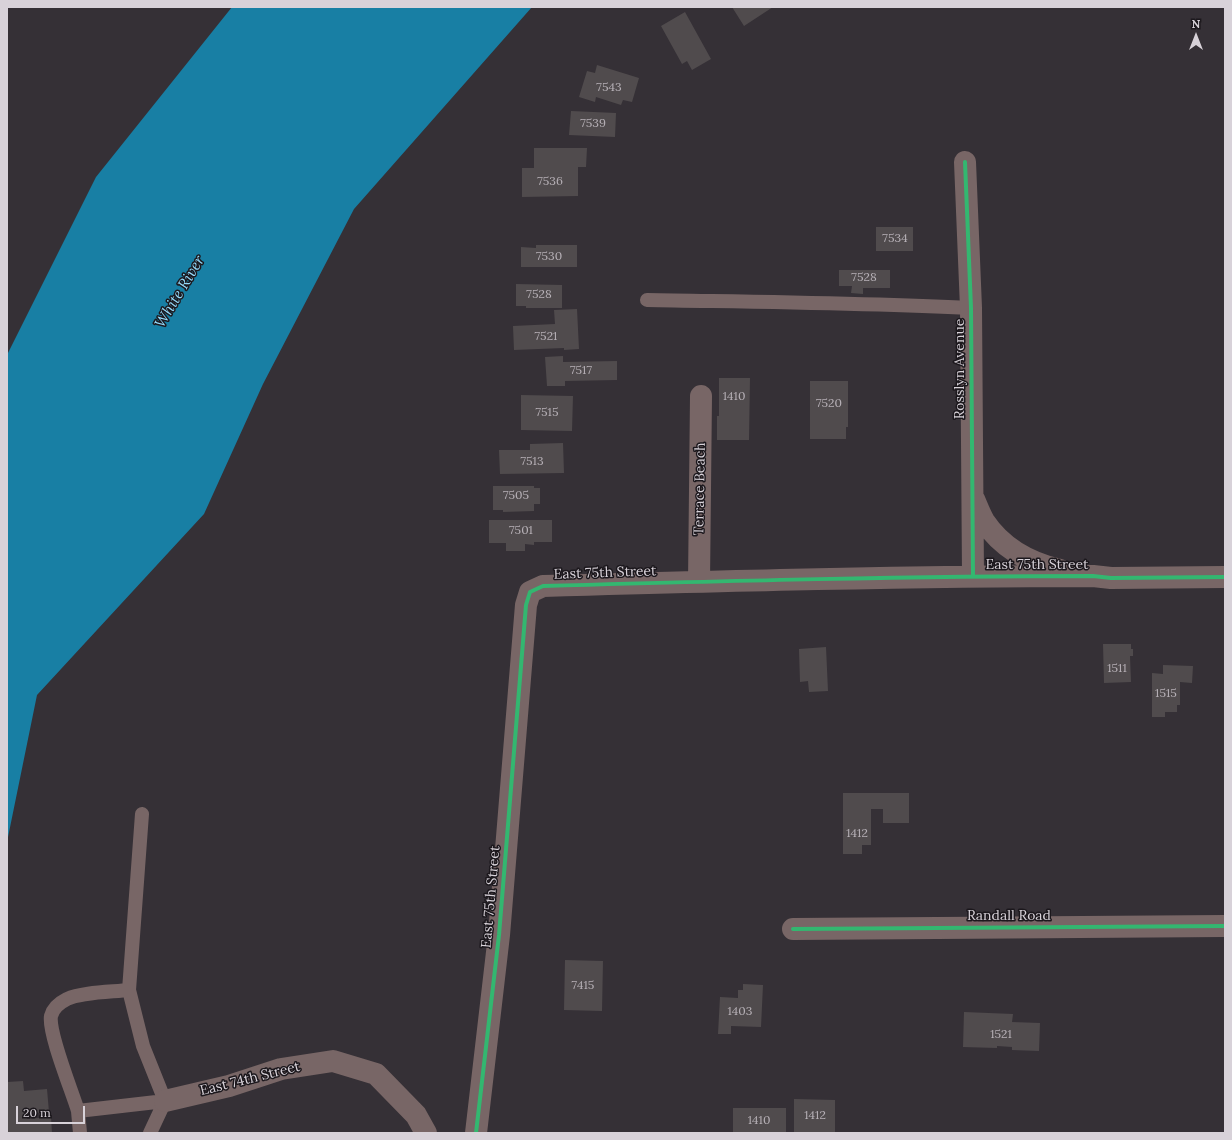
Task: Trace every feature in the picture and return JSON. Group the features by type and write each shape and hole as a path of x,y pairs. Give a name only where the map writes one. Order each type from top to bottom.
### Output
{"street":[{"name":"Rosslyn Avenue","path":"965,162 971,308 971,494 973,576"},
{"name":"Terrace Beach","path":"699,582 701,396"},
{"name":"Rosslyn Avenue","path":"971,494 983,520 992,532 1006,546 1022,556 1049,568 1093,576"},
{"name":"East 75th Street","path":"476,1133 499,935 526,605 530,592 543,586 973,576 1093,576 1112,578 1225,577"},
{"name":"Randall Road","path":"793,929 1225,926"},
{"name":"East 74th Street","path":"165,1101 229,1086 281,1069 333,1061 376,1074 416,1115 426,1133"}],"lane":[{"path":"647,300 871,304 971,308"},
{"path":"142,814 128,990 143,1046 165,1101 150,1133"},
{"path":"80,1133 78,1111 52,1032 52,1016 58,1005 68,998 128,990"},
{"path":"78,1111 165,1101"}],"water":[{"name":"White River","path":"232,7 532,7 354,209 263,384 204,514 37,695 7,842 7,355 96,177"}],"building":[{"path":"732,7 773,7 744,26"},
{"path":"685,12 711,59 692,70 687,61 682,64 661,26"},
{"path":"597,65 639,78 632,102 623,100 621,105 596,97 595,102 579,97 587,71 595,73"},
{"path":"571,111 616,113 615,137 569,135"},
{"path":"534,148 587,148 586,167 578,167 578,196 522,197 522,168 534,168"},
{"path":"876,227 913,227 913,251 876,251"},
{"path":"536,245 577,245 577,267 521,267 521,247 536,248"},
{"path":"839,270 890,270 890,288 863,288 863,294 851,293 852,286 839,286"},
{"path":"516,284 562,285 562,308 526,308 526,306 516,306"},
{"path":"577,309 579,349 564,350 564,348 514,350 513,326 555,324 554,310"},
{"path":"563,356 563,362 617,361 617,380 565,381 565,386 547,386 545,357"},
{"path":"719,378 750,378 749,440 717,440 717,416 719,416"},
{"path":"810,381 848,381 848,427 846,427 846,439 810,439"},
{"path":"521,395 573,396 572,431 521,430"},
{"path":"563,443 564,473 500,474 499,450 530,450 530,444"},
{"path":"493,486 534,486 534,488 540,488 540,504 534,504 534,511 503,512 503,510 493,510"},
{"path":"489,520 552,520 552,542 534,542 534,545 525,544 525,551 506,551 506,543 489,543"},
{"path":"1103,644 1131,644 1133,656 1130,656 1131,682 1104,683"},
{"path":"826,647 828,691 809,692 808,681 800,682 799,649"},
{"path":"1163,665 1193,666 1192,683 1180,682 1180,705 1177,705 1177,712 1165,712 1165,717 1152,717 1152,673 1163,674"},
{"path":"843,793 909,793 909,823 883,823 883,809 871,809 871,845 862,845 862,854 843,854"},
{"path":"565,960 603,961 602,1011 564,1010"},
{"path":"743,984 763,985 761,1027 731,1026 731,1034 718,1034 720,997 738,998 738,990 743,990"},
{"path":"964,1012 1013,1014 1012,1022 1040,1023 1039,1051 1012,1050 1012,1047 997,1046 997,1048 963,1047"},
{"path":"23,1081 24,1091 47,1089 49,1112 26,1114 27,1119 51,1117 52,1133 7,1133 7,1082"},
{"path":"794,1099 835,1100 835,1133 794,1133"},
{"path":"733,1108 786,1108 786,1133 733,1133"}],"cycle path":[{"path":"965,162 971,308 973,576"},
{"path":"476,1133 499,935 526,605 530,592 543,586 818,579 1024,576 1093,576 1111,578 1225,577"},
{"path":"793,929 1225,926"}]}
